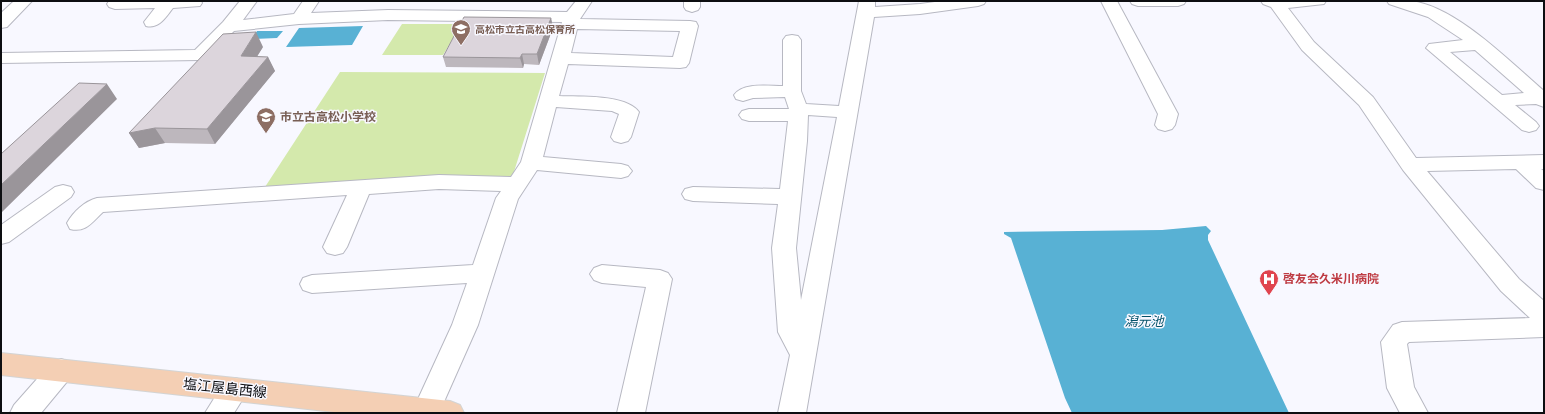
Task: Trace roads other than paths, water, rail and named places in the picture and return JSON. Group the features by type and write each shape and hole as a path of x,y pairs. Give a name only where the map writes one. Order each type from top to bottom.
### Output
{"main road":[{"name":"塩江屋島西線","path":"1,364 439,412"}],"street":[{"path":"1,23 24,1"},
{"path":"117,1 115,4 170,2 194,3"},
{"path":"1,58 200,55 229,26 249,1"},
{"path":"299,19 311,1"},
{"path":"792,413 867,6 920,9 978,1"},
{"path":"1109,1 1168,114 1165,125"},
{"path":"1138,1 1178,1"},
{"path":"1273,2 1318,1"},
{"path":"1395,1 1419,4 1434,13 1479,44 1542,99"},
{"path":"152,22 170,2"},
{"path":"1273,2 1308,46 1366,101 1410,165 1510,285 1544,316"},
{"path":"229,26 391,8 486,8 576,14 690,26 680,63 560,58"},
{"path":"439,412 465,325 507,198 530,163 560,58 576,14"},
{"path":"792,40 796,105 790,197 784,248 791,332 803,355"},
{"path":"1479,44 1434,48 1529,126"},
{"path":"743,95 750,92 796,105 848,112"},
{"path":"1498,101 1542,99"},
{"path":"548,101 616,105 629,112 621,137"},
{"path":"749,115 796,105"},
{"path":"1410,165 1544,162"},
{"path":"530,163 621,171"},
{"path":"1522,163 1544,183"},
{"path":"78,223 97,205 439,182 516,184"},
{"path":"335,247 361,188"},
{"path":"1,236 63,192"},
{"path":"692,194 790,197"},
{"path":"312,284 482,273"},
{"path":"602,274 660,279 631,413"},
{"path":"1414,413 1401,388 1398,373 1394,342 1402,332 1544,327"},
{"path":"24,413 61,370"},
{"path":"219,413 235,390"}],"water":[{"path":"363,26 352,45 286,47 299,28"},
{"path":"257,31 283,31 277,38 252,39"},
{"name":"潟元池","path":"1206,226 1211,231 1208,235 1208,240 1289,413 1072,413 1065,398 1011,238 1004,234 1004,232 1162,230"}],"place":[{"name":"高松市立古高松保育所","path":"461,46"},
{"name":"市立古高松小学校","path":"266,134"},
{"name":"啓友会久米川病院","path":"1269,296"}]}
